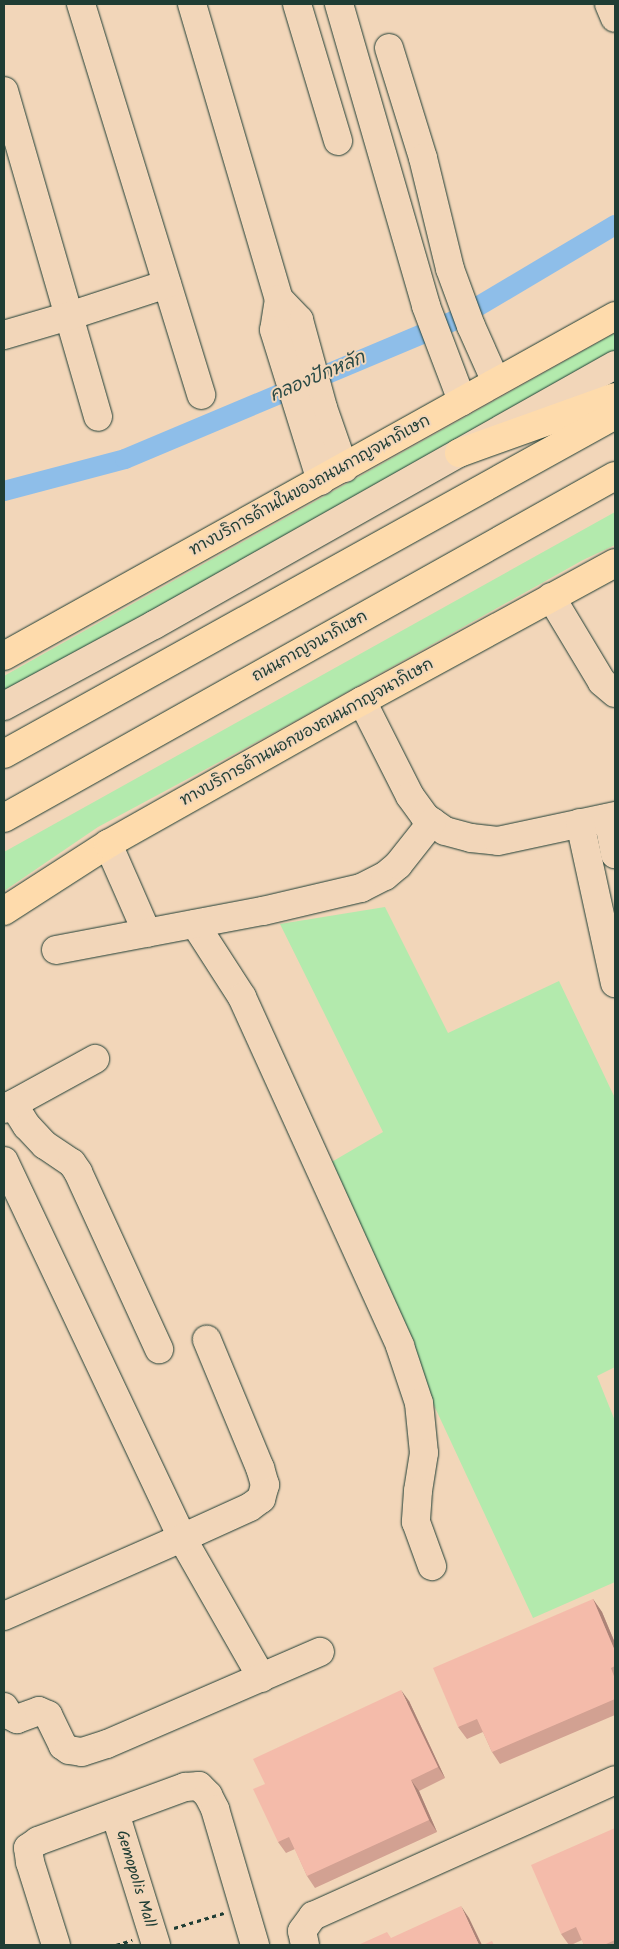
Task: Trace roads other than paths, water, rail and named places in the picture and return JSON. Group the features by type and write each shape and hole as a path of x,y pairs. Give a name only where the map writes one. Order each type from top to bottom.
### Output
{"main road":[{"name":"ทางบริการด้านในของถนนกาญจนาภิเษก","path":"4,656 615,316"},
{"path":"460,453 615,398"},
{"path":"4,754 615,415"},
{"name":"ถนนกาญจนาภิเษก","path":"4,818 615,476"},
{"name":"ทางบริการด้านนอกของถนนกาญจนาภิเษก","path":"4,911 108,844 362,701 615,563"}],"street":[{"path":"81,4 201,395"},
{"path":"192,4 280,299 274,330 297,362 332,475"},
{"path":"298,4 338,141"},
{"path":"339,4 426,306 462,401"},
{"path":"609,4 615,18"},
{"path":"389,48 423,158 450,269 471,326 496,382"},
{"path":"4,91 98,417"},
{"path":"4,335 167,284"},
{"path":"4,706 154,625 615,365"},
{"path":"551,597 602,682 615,692"},
{"path":"362,701 410,796 425,817 445,831 471,838 498,841 611,817 615,854"},
{"path":"56,950 263,911 361,888 385,876 398,865 432,822"},
{"path":"580,823 614,976"},
{"path":"108,844 147,933"},
{"path":"195,924 242,996 400,1346 419,1403 424,1453 418,1490 416,1522 432,1566"},
{"path":"95,1059 8,1106 45,1145 72,1163 78,1172 159,1349"},
{"path":"4,1161 182,1538 262,1678"},
{"path":"4,1616 182,1538 261,1499 265,1485 260,1468 207,1340"},
{"path":"4,1707 9,1715 17,1719 39,1711 48,1715 63,1746 69,1750 82,1752 107,1744 320,1652"},
{"path":"305,1945 302,1931 313,1916 615,1780"},
{"path":"56,1945 30,1862 28,1848 38,1841 185,1787 199,1786 208,1795 215,1809 256,1945"},
{"name":"Gemopolis Mall","path":"115,1813 154,1940"}],"waterway":[{"name":"คลองปักหลัก","path":"4,491 125,459 455,320 615,225"}]}
